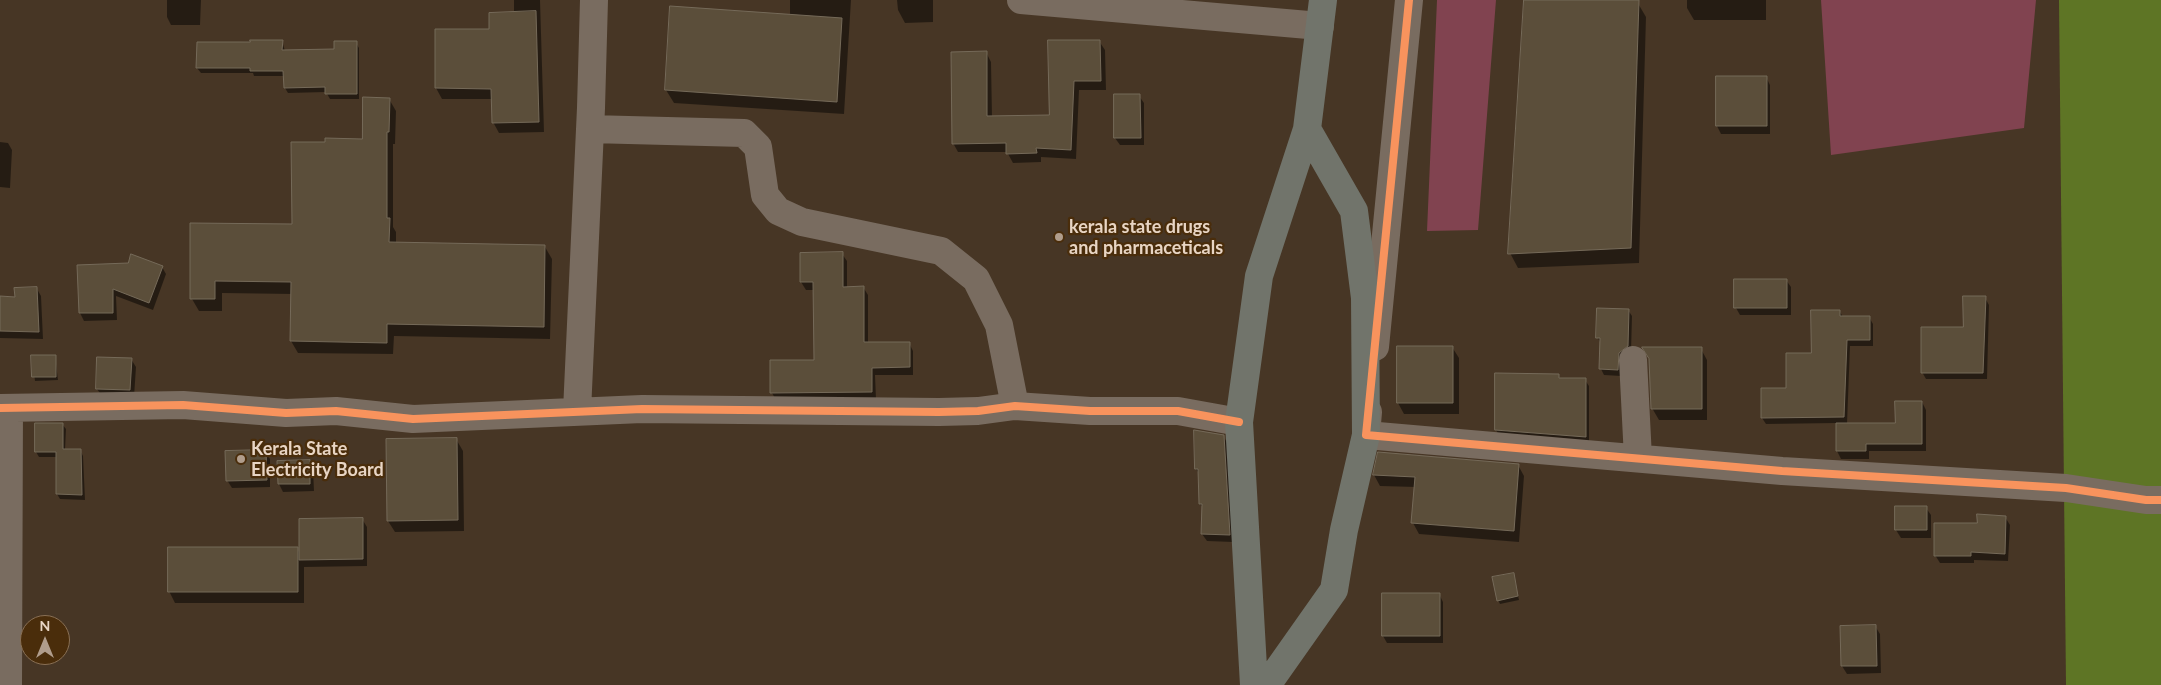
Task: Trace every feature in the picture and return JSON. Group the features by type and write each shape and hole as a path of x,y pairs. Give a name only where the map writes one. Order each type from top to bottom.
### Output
{"highway":[{"path":"1254,685 1239,422 1259,276 1307,129 1321,13"},
{"path":"1268,685 1334,590 1344,530 1366,435 1365,298 1354,211 1307,129"}],"street":[{"path":"577,411 594,0"},
{"path":"1021,0 1321,13"},
{"path":"1409,0 1366,435 1568,454 1638,458 1782,471 2066,488 2154,500"},
{"path":"590,129 744,133 758,147 765,195 778,211 802,222 941,251 976,279 1000,325 1016,406"},
{"path":"1633,360 1638,458"},
{"path":"8,685 4,656 4,408 183,405 286,413 336,410 413,419 577,411 765,409 939,412 1016,406 1090,410 1178,410 1239,422"}],"shaded area":[{"path":"1437,0 1496,0 1478,230 1427,231"},
{"path":"1821,0 2036,0 2024,128 1831,155"},
{"path":"2059,0 2161,0 2161,685 2066,685"}],"building":[{"path":"1524,0 1639,0 1631,248 1508,254"},
{"path":"670,6 842,18 837,102 665,90"},
{"path":"536,11 539,122 492,123 491,89 435,88 435,29 489,29 489,13"},
{"path":"250,40 283,40 282,50 334,49 334,41 357,41 357,94 325,94 325,87 284,88 283,71 250,71 250,68 196,68 197,42 250,42"},
{"path":"1048,40 1100,40 1101,81 1074,81 1071,150 1036,148 1037,153 1006,154 1006,143 952,144 951,52 987,51 987,116 1049,115"},
{"path":"1716,76 1767,76 1767,126 1716,126"},
{"path":"1114,94 1140,94 1141,138 1114,138"},
{"path":"363,97 390,98 389,132 387,132 387,218 390,218 389,242 545,245 544,327 387,324 387,343 290,341 291,282 215,281 215,299 190,299 190,223 292,224 291,142 325,142 325,138 362,139"},
{"path":"843,252 843,287 864,286 864,342 910,342 910,367 872,368 872,392 770,393 770,360 814,360 813,282 800,282 800,253"},
{"path":"131,254 163,266 149,303 113,289 113,313 79,313 77,265 128,263"},
{"path":"1734,279 1787,279 1787,308 1734,308"},
{"path":"37,287 39,332 0,331 0,296 15,297 14,288"},
{"path":"1963,296 1986,296 1983,373 1921,373 1921,327 1963,327"},
{"path":"1597,308 1629,309 1628,346 1619,353 1618,370 1599,369 1600,338 1596,338"},
{"path":"1811,310 1840,310 1840,316 1870,316 1870,340 1847,340 1844,417 1761,418 1761,388 1786,388 1786,353 1811,353"},
{"path":"1397,346 1453,346 1453,403 1397,403"},
{"path":"1642,347 1702,347 1702,409 1651,409 1649,359"},
{"path":"31,355 56,355 56,377 32,377"},
{"path":"97,357 132,358 130,390 96,389"},
{"path":"1495,373 1559,374 1559,378 1586,378 1586,437 1495,430"},
{"path":"1895,401 1922,401 1922,444 1866,444 1866,451 1836,451 1836,423 1895,423"},
{"path":"35,423 63,423 63,449 81,449 82,495 56,494 56,452 35,452"},
{"path":"1194,430 1224,435 1230,535 1201,534 1202,504 1199,504 1198,469 1195,469"},
{"path":"457,438 458,520 387,521 386,439"},
{"name":"Kerala State Electricity Board","path":"266,450 267,480 226,481 225,451"},
{"path":"1378,452 1519,464 1514,531 1411,523 1415,477 1373,475"},
{"path":"310,460 310,484 278,484 277,461"},
{"path":"1895,506 1927,506 1927,530 1895,530"},
{"path":"1977,514 2006,516 2005,554 1971,552 1971,556 1934,556 1934,523 1977,523"},
{"path":"363,518 363,559 299,560 299,519"},
{"path":"168,547 298,547 298,592 168,592"},
{"path":"1514,573 1518,596 1497,601 1492,577"},
{"path":"1382,593 1440,593 1440,636 1382,636"},
{"path":"1876,625 1877,666 1841,666 1840,626"}],"cycle path":[{"path":"1409,0 1366,435 1782,471 2066,488 2146,500 2161,500"},
{"path":"0,408 183,405 286,413 336,411 413,419 642,409 939,412 978,411 1015,406 1090,411 1178,411 1239,422"}],"place":[{"name":"kerala state drugs and pharmaceticals","path":"1059,237"},
{"name":"Kerala State Electricity Board","path":"241,459"}]}
